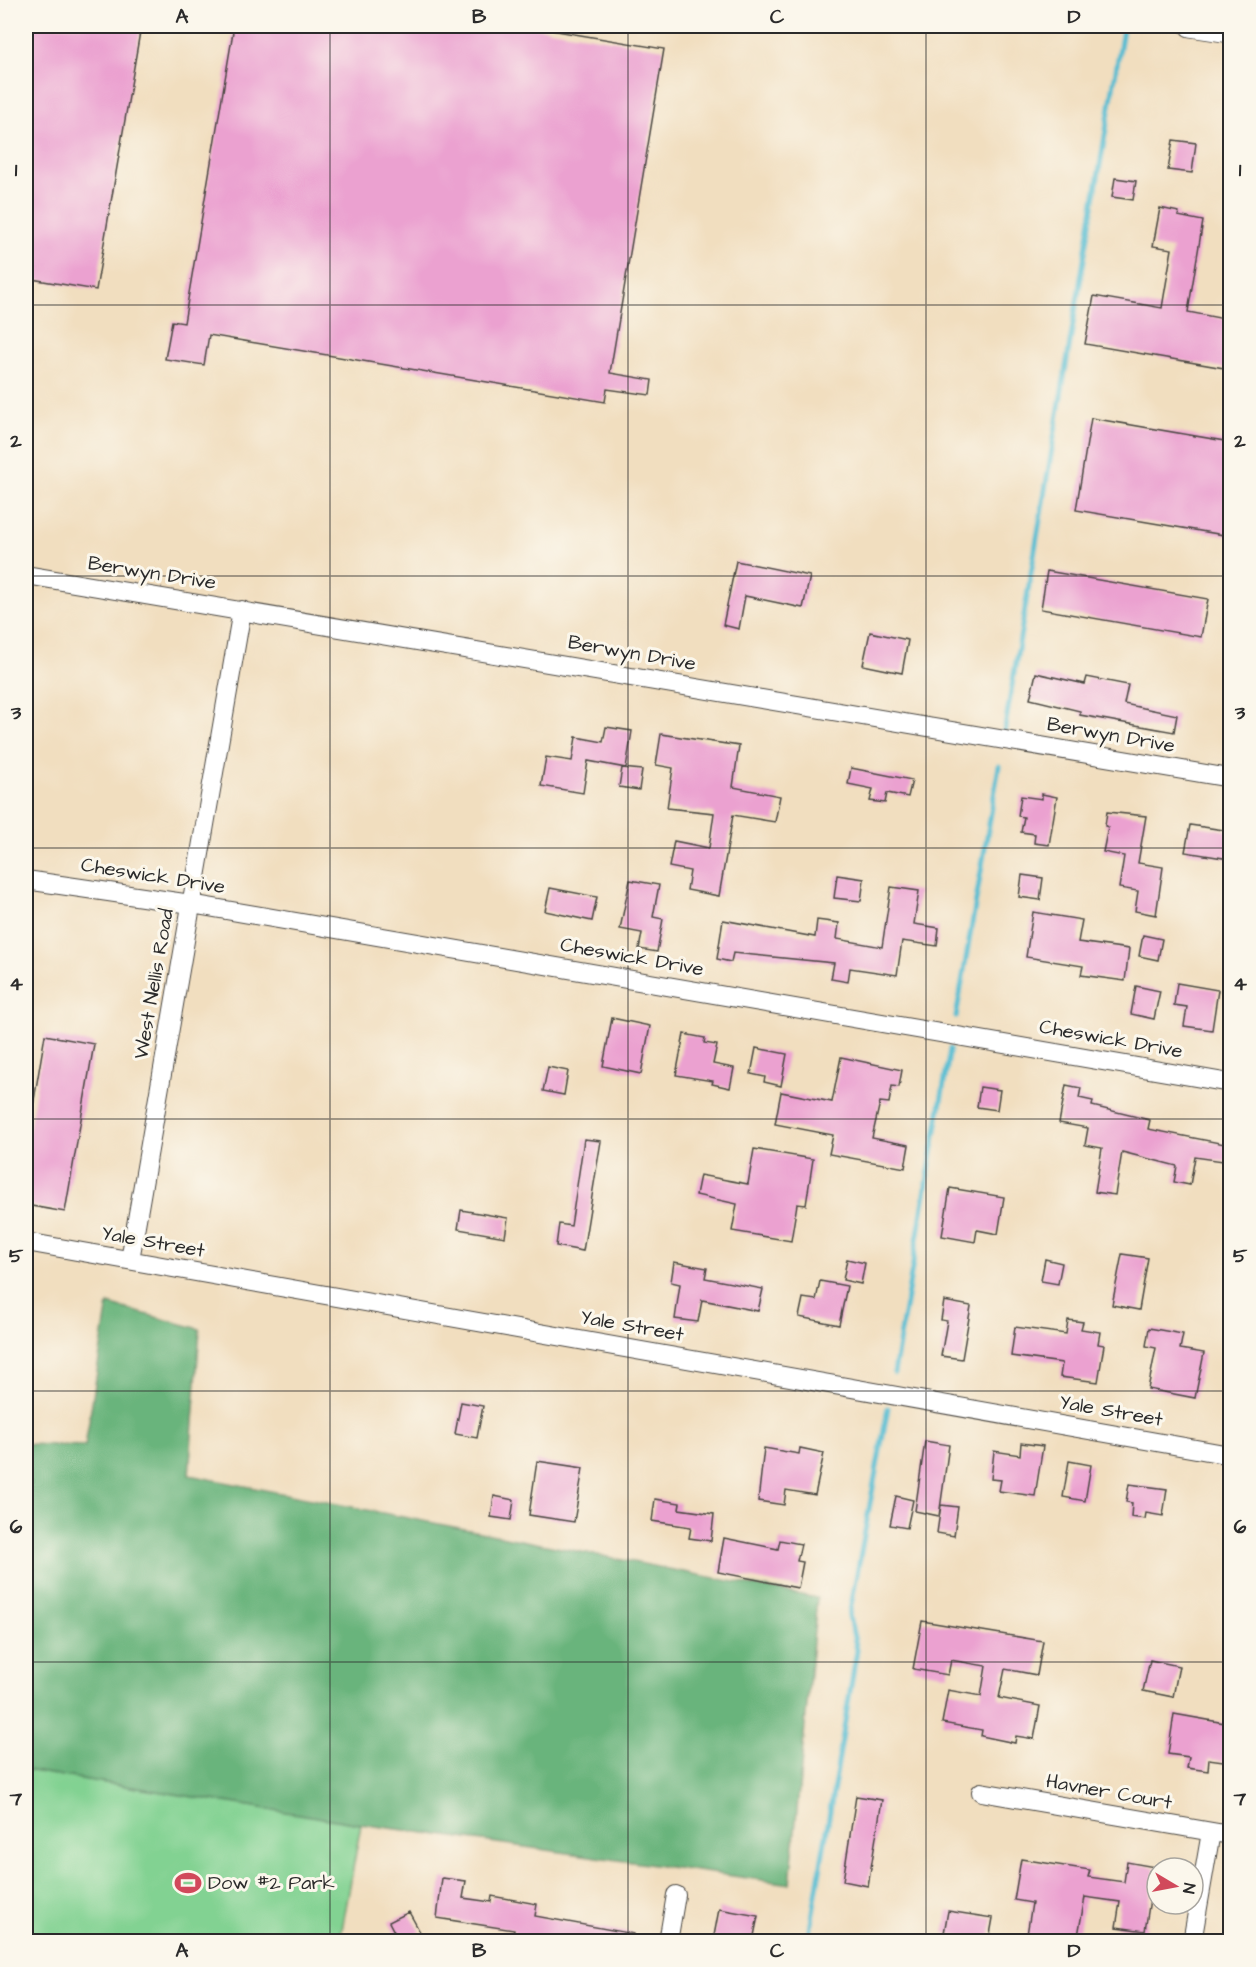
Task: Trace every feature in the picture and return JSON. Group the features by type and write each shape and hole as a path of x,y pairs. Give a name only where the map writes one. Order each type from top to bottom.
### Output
{"street":[{"path":"1190,26 1230,32"},
{"name":"Berwyn Drive","path":"26,575 1230,778"},
{"name":"West Nellis Road","path":"130,1260 242,610"},
{"name":"Cheswick Drive","path":"26,880 191,904 1230,1083"},
{"name":"Yale Street","path":"26,1242 1230,1455"},
{"name":"Havner Court","path":"981,1792 1230,1835"},
{"path":"1192,1941 1211,1832"},
{"path":"668,1941 676,1895"}],"green space":[{"path":"108,1304 200,1329 189,1475 817,1598 790,1884 361,1824 26,1770 26,1444 85,1446"},
{"name":"Dow #2 Park","path":"26,1770 361,1824 340,1941 26,1941"}],"building":[{"path":"26,26 141,26 96,290 26,278"},
{"path":"234,26 527,26 664,49 610,373 652,380 650,395 607,389 605,402 209,335 204,365 165,359 172,321 184,323"},
{"path":"1173,140 1196,143 1192,173 1168,170"},
{"path":"1115,178 1136,181 1133,200 1112,197"},
{"path":"1160,208 1179,212 1178,216 1203,221 1188,312 1230,320 1230,369 1085,344 1094,296 1162,308 1172,249 1153,246"},
{"path":"1091,418 1230,442 1230,536 1076,510"},
{"path":"736,561 810,576 803,608 745,596 739,629 723,625"},
{"path":"1047,571 1208,599 1201,637 1041,609"},
{"path":"870,632 908,640 902,673 863,665"},
{"path":"1036,673 1085,684 1087,677 1128,685 1124,704 1177,715 1174,732 1080,715 1080,711 1030,699"},
{"path":"606,727 632,731 626,768 588,761 583,793 541,786 546,757 572,761 576,737 603,742"},
{"path":"661,734 739,746 733,787 780,796 775,822 733,815 719,896 687,890 690,871 669,867 674,841 709,848 714,813 667,808 673,768 656,765"},
{"path":"622,768 642,770 639,790 619,787"},
{"path":"851,768 912,780 908,797 887,793 885,803 870,801 873,789 848,784"},
{"path":"1042,794 1057,797 1049,845 1034,843 1035,834 1021,832 1024,817 1018,816 1021,796 1042,799"},
{"path":"1107,812 1146,816 1138,863 1163,867 1156,915 1135,911 1138,891 1119,888 1124,856 1103,852 1108,827 1105,826"},
{"path":"1190,825 1230,831 1230,859 1185,852"},
{"path":"837,875 864,879 861,901 834,898"},
{"path":"1022,875 1043,878 1040,900 1019,897"},
{"path":"630,880 659,885 653,917 663,919 657,952 639,949 642,933 620,929"},
{"path":"891,887 919,891 914,924 939,928 937,946 902,941 897,975 850,968 848,982 831,979 834,963 733,953 731,962 717,959 723,920 815,937 817,920 839,923 837,939 882,947"},
{"path":"550,888 597,897 592,921 545,911"},
{"path":"1033,912 1082,920 1078,942 1129,949 1125,981 1081,975 1083,966 1026,957"},
{"path":"1143,935 1162,939 1158,960 1139,956"},
{"path":"1177,983 1218,990 1212,1030 1184,1026 1187,1007 1174,1005"},
{"path":"1136,986 1160,991 1154,1019 1131,1014"},
{"path":"612,1018 650,1026 641,1074 603,1066"},
{"path":"684,1034 705,1038 704,1043 717,1045 713,1064 734,1068 730,1088 712,1084 713,1081 676,1075"},
{"path":"45,1035 94,1044 65,1212 26,1205 26,1148"},
{"path":"756,1048 787,1054 781,1086 764,1082 765,1077 751,1074"},
{"path":"841,1057 902,1070 899,1087 892,1086 889,1103 880,1102 872,1138 909,1145 905,1168 829,1154 833,1135 775,1124 781,1092 832,1102"},
{"path":"548,1067 568,1071 564,1095 543,1091"},
{"path":"1066,1085 1081,1088 1079,1098 1093,1101 1092,1106 1150,1120 1148,1129 1230,1145 1230,1162 1195,1157 1190,1185 1174,1182 1177,1166 1122,1152 1115,1195 1095,1192 1102,1148 1085,1145 1088,1128 1059,1123"},
{"path":"980,1087 1000,1090 997,1110 977,1107"},
{"path":"584,1139 601,1141 583,1251 556,1246 559,1224 571,1226"},
{"path":"754,1149 813,1159 806,1205 797,1204 791,1241 732,1231 737,1204 696,1195 700,1175 748,1184"},
{"path":"950,1188 1004,1197 998,1234 977,1230 975,1242 942,1236"},
{"path":"461,1210 508,1218 505,1237 458,1229"},
{"path":"1122,1254 1148,1258 1139,1310 1112,1305"},
{"path":"847,1259 865,1263 861,1284 843,1280"},
{"path":"1045,1259 1062,1263 1058,1284 1041,1281"},
{"path":"674,1262 707,1268 705,1278 763,1289 758,1311 702,1300 698,1322 675,1319 680,1284 671,1282"},
{"path":"820,1281 847,1286 839,1325 799,1317 803,1298 816,1300"},
{"path":"944,1301 971,1306 962,1359 941,1356 947,1321 941,1320"},
{"path":"1068,1320 1083,1322 1081,1329 1100,1332 1098,1344 1104,1345 1098,1382 1060,1377 1062,1363 1011,1356 1015,1327 1066,1334"},
{"path":"1149,1328 1183,1334 1180,1349 1204,1353 1195,1398 1148,1389 1156,1348 1146,1346"},
{"path":"461,1402 483,1406 477,1438 455,1434"},
{"path":"925,1441 949,1445 939,1516 915,1511"},
{"path":"1021,1443 1043,1446 1035,1496 999,1491 1001,1480 991,1479 994,1451 1020,1455"},
{"path":"764,1448 799,1454 800,1448 824,1453 815,1495 786,1490 784,1505 758,1501"},
{"path":"537,1461 583,1468 574,1522 529,1515"},
{"path":"1069,1461 1091,1465 1085,1501 1063,1497"},
{"path":"1129,1484 1167,1489 1163,1516 1146,1513 1145,1519 1131,1517 1132,1503 1126,1502"},
{"path":"494,1496 514,1500 511,1520 491,1517"},
{"path":"896,1496 913,1500 907,1528 890,1525"},
{"path":"655,1499 680,1503 679,1509 714,1514 711,1541 689,1538 691,1527 652,1521"},
{"path":"941,1505 958,1507 954,1536 937,1533"},
{"path":"724,1538 778,1549 780,1540 801,1544 797,1561 803,1562 798,1588 718,1572"},
{"path":"922,1621 1043,1641 1037,1675 1005,1669 999,1698 1040,1706 1034,1739 1016,1736 1015,1743 981,1736 982,1730 942,1723 948,1690 981,1696 986,1666 951,1660 948,1675 913,1669"},
{"path":"1150,1660 1179,1666 1173,1697 1143,1691"},
{"path":"1174,1714 1230,1724 1230,1762 1209,1759 1208,1771 1187,1768 1189,1757 1168,1754"},
{"path":"856,1796 882,1800 868,1886 843,1881"},
{"path":"1021,1859 1090,1870 1088,1877 1124,1882 1127,1862 1145,1865 1145,1916 1147,1916 1145,1931 1116,1927 1120,1902 1085,1897 1077,1941 1026,1941 1032,1903 1014,1900"},
{"path":"442,1878 466,1881 463,1898 491,1902 492,1896 537,1904 535,1916 634,1934 633,1941 537,1941 513,1935 514,1930 437,1918"},
{"path":"719,1909 758,1916 753,1941 713,1941"},
{"path":"948,1911 993,1918 989,1940 944,1933"},
{"path":"409,1912 420,1932 399,1941 389,1922"}],"waterway":[{"path":"1004,733 1123,29"},
{"path":"956,1017 999,766"},
{"path":"894,1373 950,1049"},
{"path":"808,1942 857,1650 849,1616 888,1408"}],"place":[{"name":"Dow #2 Park","path":"188,1883"}]}
